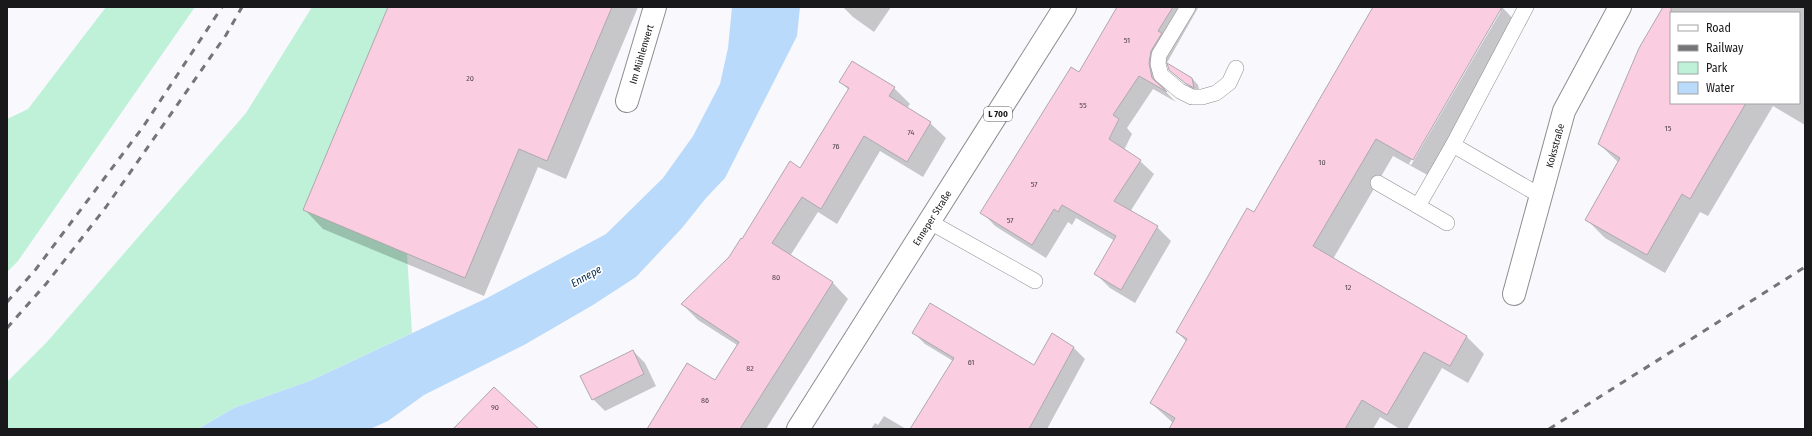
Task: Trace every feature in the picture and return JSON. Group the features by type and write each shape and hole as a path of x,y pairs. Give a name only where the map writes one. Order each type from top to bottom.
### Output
{"main road":[{"name":"Im Mühlenwert","path":"628,101 655,7"},
{"name":"Enneper Straße","path":"798,429 1065,7"},
{"name":"Koksstraße","path":"1514,294 1564,111 1620,7"}],"lane":[{"path":"1188,7 1159,55 1158,64 1161,75 1180,91 1192,97 1202,97 1216,93 1229,83 1236,68"},
{"path":"1418,206 1453,145 1526,7"},
{"path":"1453,145 1541,196"},
{"path":"1378,183 1447,223"},
{"path":"930,222 1035,281"}],"green space":[{"path":"106,7 195,7 18,261 7,272 7,119 28,109"},
{"path":"312,7 388,7 412,333 312,380 234,408 198,429 7,429 7,382 47,342 246,113"}],"water":[{"name":"Ennepe","path":"732,7 800,7 797,36 725,178 706,198 682,228 636,277 593,305 524,345 424,395 388,421 370,429 198,429 234,408 312,380 487,298 606,234 663,178 693,136 720,84 728,48"}],"building":[{"path":"388,7 612,7 547,161 519,149 465,278 303,210"},
{"path":"1117,7 1173,7 1158,31 1162,33 1151,51 1149,63 1152,78 1167,92 1139,76 1113,115 1119,119 1109,139 1141,160 1114,201 1158,226 1121,290 1094,274 1116,236 1062,205 1058,212 1054,209 1032,245 980,213 1071,67 1079,72"},
{"path":"1373,7 1502,7 1413,160 1376,139 1313,246 1467,336 1450,366 1424,352 1387,415 1362,400 1345,429 1169,429 1175,418 1150,403 1187,339 1176,332 1247,208 1254,212"},
{"path":"1663,7 1671,7 1670,104 1745,104 1690,199 1682,194 1647,255 1585,220 1620,158 1598,144 1639,48"},
{"path":"852,61 895,87 889,96 931,122 907,162 864,136 821,209 802,197 772,243 833,282 740,429 647,429 687,363 715,380 739,342 681,304 729,257 741,238 742,239 790,161 800,168 849,88 839,82"},
{"path":"1167,63 1192,78 1194,88 1185,83 1169,70"},
{"path":"930,303 1034,365 1052,333 1074,347 1029,429 910,429 954,358 912,333"},
{"path":"633,350 644,374 592,400 580,376"},
{"path":"494,387 539,429 453,429"}],"railway":[{"path":"7,302 36,269 143,127 222,7"},
{"path":"7,328 46,284 106,207 226,35 242,7"},
{"path":"1549,429 1805,267"}]}
